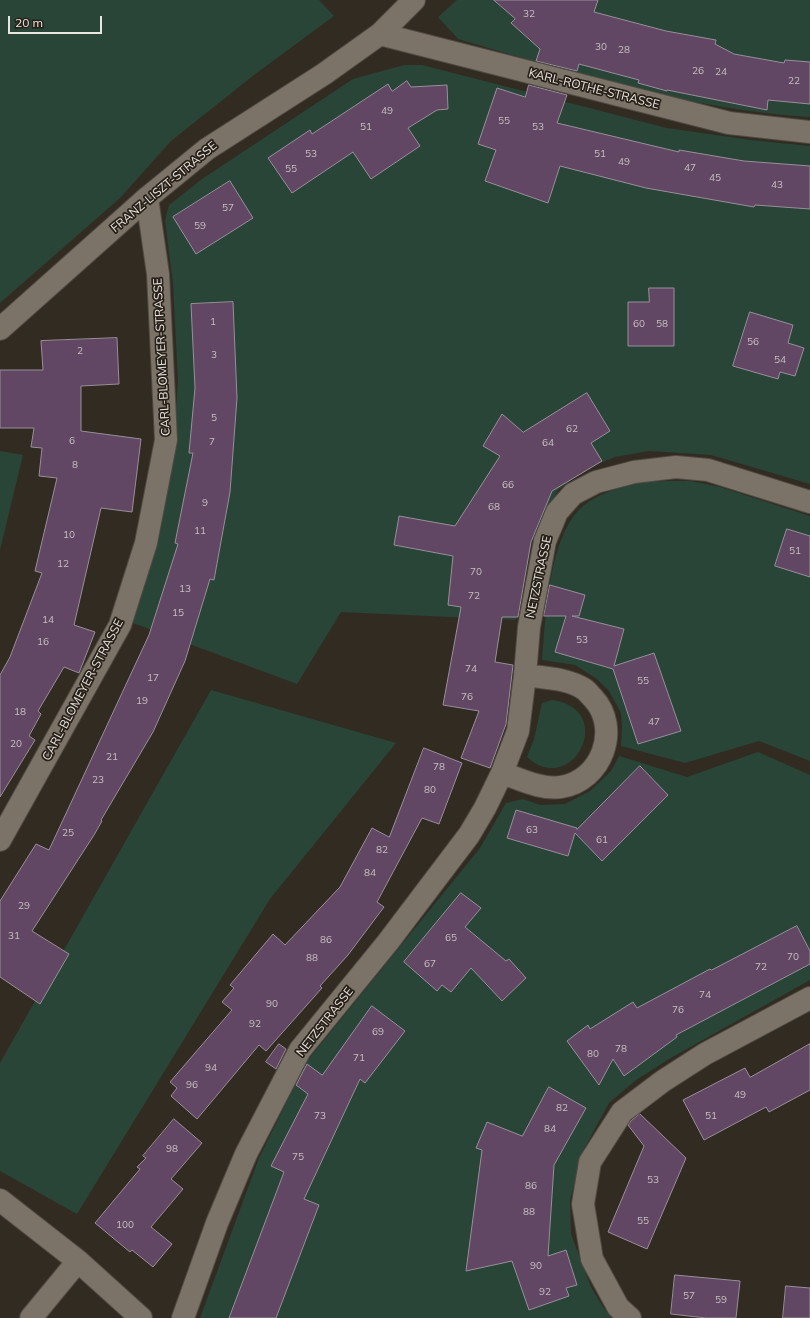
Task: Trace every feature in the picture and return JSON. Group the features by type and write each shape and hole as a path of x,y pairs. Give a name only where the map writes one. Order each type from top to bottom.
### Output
{"street":[{"name":"FRANZ-LISZT-STRASSE","path":"0,329 147,198 207,149 324,74 380,34 414,0"},
{"name":"KARL-ROTHE-STRASSE","path":"380,34 729,124 810,132"},
{"name":"CARL-BLOMEYER-STRASSE","path":"0,840 120,625 146,543 166,440 158,274 147,198"},
{"name":"NETZSTRASSE","path":"183,1318 217,1222 243,1161 300,1050 388,942 469,835 485,808 502,773 518,731 529,627 545,541 557,512 573,494 596,482 634,472 676,467 708,470 810,502"},
{"path":"502,773 543,787 561,787 578,782 593,770 602,755 607,737 605,719 597,703 585,690 569,682 525,675"},
{"path":"630,1318 618,1307 592,1259 583,1204 590,1162 622,1112 663,1081 705,1054 810,998"},
{"path":"0,1200 78,1260 141,1318"},
{"path":"30,1318 78,1260"}],"green space":[{"path":"0,0 319,0 334,16 254,75 171,141 120,198 0,303"},
{"path":"457,0 810,0 810,117 748,111 656,94 458,39 438,17"},
{"path":"404,65 422,65 667,128 751,140 810,146 810,484 711,455 649,451 615,457 584,470 558,490 528,548 516,620 341,612 297,684 133,623 159,538 172,465 178,381 173,284 165,220 169,205 202,179 353,79"},
{"path":"0,451 23,455 0,550"},
{"path":"691,481 720,487 810,516 810,761 759,741 685,763 621,746 621,713 609,691 597,679 575,665 542,660 551,578 562,537 571,519 583,506 593,499 627,485 650,482"},
{"path":"211,690 396,743 270,899 77,1214 0,1171 0,1063"},
{"path":"552,700 572,707 582,719 585,733 582,748 573,760 560,767 544,767 527,757 534,739 542,703"},
{"path":"758,752 810,775 810,980 669,1059 636,1080 609,1103 583,1151 570,1200 571,1234 591,1287 603,1307 612,1318 200,1318 259,1158 307,1061 480,848 506,803 523,799 540,805 565,804 590,791 611,771 619,756 687,777"}],"building":[{"path":"494,0 598,0 594,12 666,31 716,40 715,44 734,54 784,63 785,60 810,62 810,104 768,100 767,110 667,91 638,83 639,80 579,64 577,71 536,61 540,49 511,23 515,19"},
{"path":"407,81 411,87 447,85 448,109 437,110 408,128 420,146 371,179 353,152 292,193 268,158 310,130 312,134 388,84 392,91"},
{"path":"529,85 567,95 557,123 679,152 679,150 744,161 810,166 810,209 755,205 754,207 646,188 560,166 548,203 485,181 496,150 478,144 497,88 525,97"},
{"path":"230,181 253,218 196,254 173,217"},
{"path":"649,288 674,288 674,346 628,346 628,302 649,302"},
{"path":"233,302 237,398 230,492 214,580 210,579 185,661 153,732 101,820 102,821 94,835 32,931 69,954 40,1004 0,977 0,901 36,844 49,850 149,635 178,544 175,543 193,453 189,453 195,388 191,304"},
{"path":"750,312 793,325 788,343 804,348 795,376 780,372 778,379 733,366"},
{"path":"117,338 119,384 81,386 81,431 141,439 132,512 101,508 74,625 95,632 79,673 64,667 38,711 41,714 29,736 35,740 0,797 0,675 10,657 42,573 35,571 57,478 39,476 42,448 31,447 34,428 0,428 0,370 43,370 41,341"},
{"path":"587,393 610,431 591,443 602,461 552,491 531,542 518,617 502,617 495,662 513,665 506,724 490,768 461,758 479,711 443,705 461,607 448,605 453,556 394,545 399,516 455,526 500,456 483,446 502,414 523,432"},
{"path":"787,529 810,536 810,577 775,566"},
{"path":"550,585 585,595 579,616 572,616 624,629 614,666 654,653 681,731 638,744 613,669 555,652 566,616 544,616"},
{"path":"424,748 462,763 439,824 422,818 377,902 384,907 348,955 320,986 322,988 266,1051 259,1045 197,1119 171,1096 177,1088 170,1082 232,1010 222,1002 234,988 230,985 273,934 285,945 340,887 372,828 389,837"},
{"path":"640,766 668,795 602,861 575,833 568,856 507,838 516,810 577,829"},
{"path":"461,893 481,908 465,927 506,961 509,959 526,978 502,1001 471,968 451,992 442,985 437,991 404,962"},
{"path":"797,926 810,951 810,964 676,1035 677,1037 624,1076 613,1059 599,1085 567,1041 588,1025 590,1029 633,1002 637,1008 710,969 711,970"},
{"path":"372,1006 405,1031 365,1083 360,1079 304,1199 319,1205 276,1318 229,1318 284,1172 271,1166 308,1094 296,1085 307,1064 322,1075"},
{"path":"279,1044 286,1049 276,1069 266,1062"},
{"path":"810,1044 810,1090 769,1112 766,1107 704,1140 683,1100 745,1068 750,1077"},
{"path":"549,1087 586,1108 554,1165 548,1256 566,1250 577,1285 566,1288 569,1296 529,1310 512,1261 466,1271 482,1150 476,1148 487,1122 522,1136"},
{"path":"640,1114 686,1158 647,1249 608,1232 644,1146 628,1125"},
{"path":"174,1119 202,1143 171,1179 183,1189 151,1227 172,1244 153,1267 132,1250 130,1252 95,1223 140,1169 137,1167 146,1158 143,1156"},
{"path":"675,1275 740,1281 736,1318 706,1318 671,1314"},
{"path":"786,1286 810,1288 810,1318 783,1318"}]}
